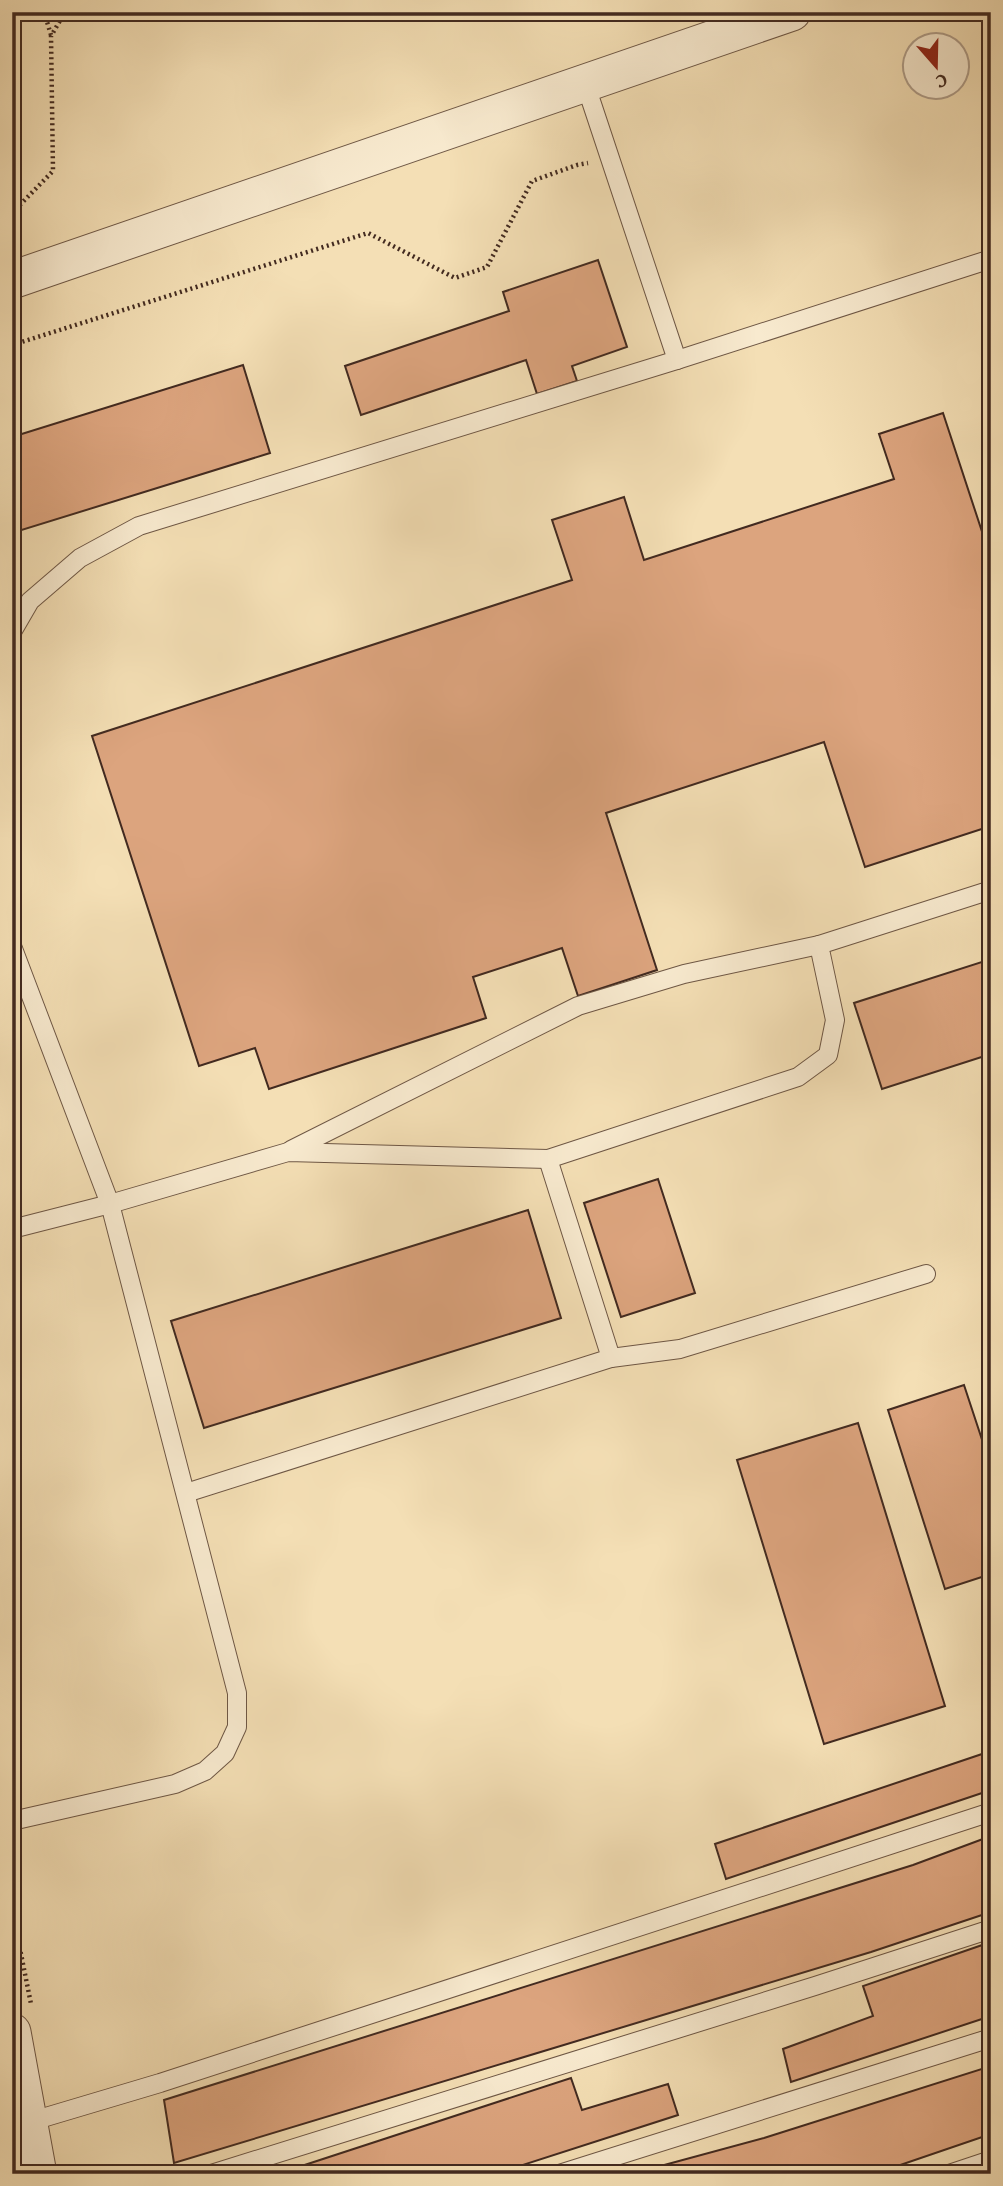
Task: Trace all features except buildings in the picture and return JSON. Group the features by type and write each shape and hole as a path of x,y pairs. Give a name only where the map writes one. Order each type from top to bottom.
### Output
{"street":[{"path":"12,280 792,12"},
{"path":"12,2032 38,2174"}],"lane":[{"path":"585,83 677,360"},
{"path":"12,632 30,601 80,558 139,526 677,360 991,259"},
{"path":"12,1230 288,1152 578,1006 684,974 819,945 991,890"},
{"path":"288,1152 548,1159 798,1077 828,1055 835,1020 819,945"},
{"path":"12,946 110,1204 237,1693 237,1727 225,1753 205,1771 175,1784 12,1821"},
{"path":"548,1159 611,1357"},
{"path":"186,1493 611,1357 680,1349 926,1274"},
{"path":"29,2122 160,2083 991,1812"},
{"path":"211,2174 802,1991 991,1929"},
{"path":"559,2174 991,2038"},
{"path":"949,2174 991,2160"}],"path":[{"path":"12,213 53,171 51,36 44,12"},
{"path":"51,36 65,12"},
{"path":"12,345 368,233 455,278 487,267 532,181 577,165 611,160"}]}
